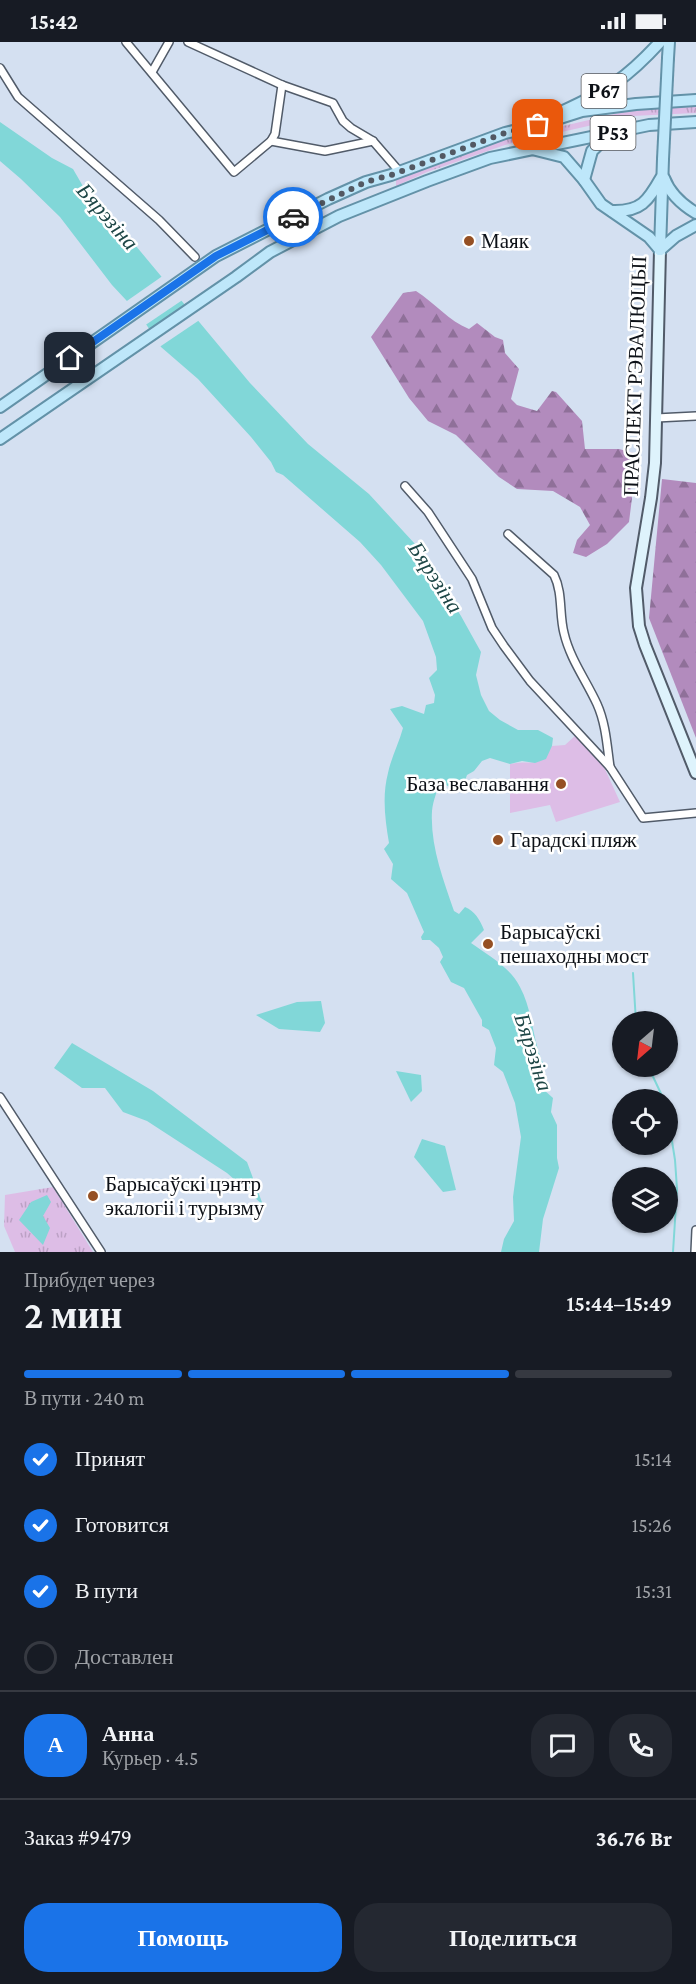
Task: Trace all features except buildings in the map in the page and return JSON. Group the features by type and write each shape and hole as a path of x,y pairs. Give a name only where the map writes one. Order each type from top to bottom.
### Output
{"main road":[{"name":"Р67","path":"538,125 607,90 636,67 660,42"},
{"path":"668,51 677,42"},
{"name":"ПРАСПЕКТ РЭВАЛЮЦЫІ","path":"668,51 662,175 656,418 652,486 639,567 636,603 639,626 645,645 696,773"},
{"name":"Р53","path":"0,406 216,256 327,199 366,182 505,133 582,111 696,100"},
{"name":"Р53","path":"0,439 270,252 339,216 490,158 649,125 696,122"},
{"name":"Р67","path":"584,180 592,151 609,134"},
{"path":"530,148 564,157 601,204 649,237 660,250 676,236 696,225"},
{"path":"612,211 629,210 645,204 662,175"},
{"path":"662,175 672,194 684,206 696,213"}],"street":[{"path":"126,42 234,172 271,141 275,134 282,85"},
{"path":"152,72 169,42"},
{"path":"188,42 282,85 333,103 351,129 373,141 399,171"},
{"path":"0,68 18,97 159,220 195,257"},
{"path":"271,141 325,151 373,141"},
{"path":"656,418 696,416"},
{"path":"405,486 429,512 472,579 492,628 504,646 530,681 610,767 643,818 696,813"},
{"path":"508,534 554,574 559,583 563,632 573,658 601,714 610,767"},
{"path":"0,1097 101,1252"},
{"path":"695,1252 696,1230"}],"green space":[{"path":"696,106 696,113 632,116 505,145 427,172 396,186 396,180 503,140 632,110"},
{"path":"416,291 462,326 469,329 477,323 495,337 503,340 505,353 519,369 511,399 517,405 537,411 552,391 556,392 582,421 585,449 619,449 634,453 628,474 632,498 629,522 607,544 586,557 573,553 577,540 590,525 580,507 553,491 517,489 499,477 456,435 428,421 409,398 371,337 403,293"},
{"path":"662,479 696,483 696,738 649,618"},
{"name":"База веславання","path":"575,736 604,767 620,802 556,822 550,805 510,813 510,764 539,761 552,746 565,745"},
{"path":"53,1187 93,1252 15,1252 4,1226 5,1195"}],"water":[{"name":"Бярэзіна","path":"0,122 52,158 73,169 84,188 101,204 250,383 308,444 369,494 415,544 481,652 476,675 481,695 489,711 518,730 538,730 553,738 546,759 535,763 522,761 510,764 490,758 482,761 474,771 467,775 463,786 456,788 448,786 441,779 432,811 435,849 454,911 459,914 465,907 474,913 484,930 471,943 505,968 520,987 528,1006 543,1063 540,1069 544,1090 553,1098 551,1112 557,1125 559,1168 543,1219 539,1252 501,1252 504,1239 514,1221 513,1197 521,1137 515,1103 503,1072 494,1065 496,1048 489,1030 482,1026 482,1020 464,988 451,982 440,962 443,957 439,948 430,940 422,940 424,932 407,893 391,879 393,864 384,849 389,843 385,808 386,782 403,728 390,709 402,706 424,714 426,705 434,703 435,695 429,678 437,670 436,657 423,621 381,565 360,542 283,475 276,472 251,437 198,379 161,347 140,315 112,285 60,217 0,161"},
{"path":"321,1001 325,1023 320,1032 279,1029 256,1015 297,1002"},
{"path":"72,1043 153,1091 247,1162 263,1205 227,1173 147,1121 123,1112 105,1088 82,1088 54,1068"},
{"path":"396,1071 421,1075 422,1091 411,1102"},
{"path":"422,1139 445,1146 456,1190 443,1192 414,1157"},
{"path":"47,1195 51,1202 43,1216 50,1228 43,1245 19,1220 31,1202"}],"pier":[{"path":"164,275 184,299 144,326 124,303"},
{"path":"188,303 201,319 158,348 147,332"}],"waterway":[{"path":"633,973 635,1011"},
{"path":"653,1077 659,1089"},
{"path":"673,1252 677,1189 674,1155"}],"way so far":[{"path":"293,217 366,182 505,133 538,125"}],"place":[{"name":"Маяк","path":"469,241"},
{"name":"База веславання","path":"561,784"},
{"name":"Гарадскі пляж","path":"498,840"},
{"name":"Барысаўскі пешаходны мост","path":"488,944"},
{"name":"Барысаўскі цэнтр экалогіі і турызму","path":"93,1196"}],"route":[{"path":"70,358 216,256 293,217"}]}
